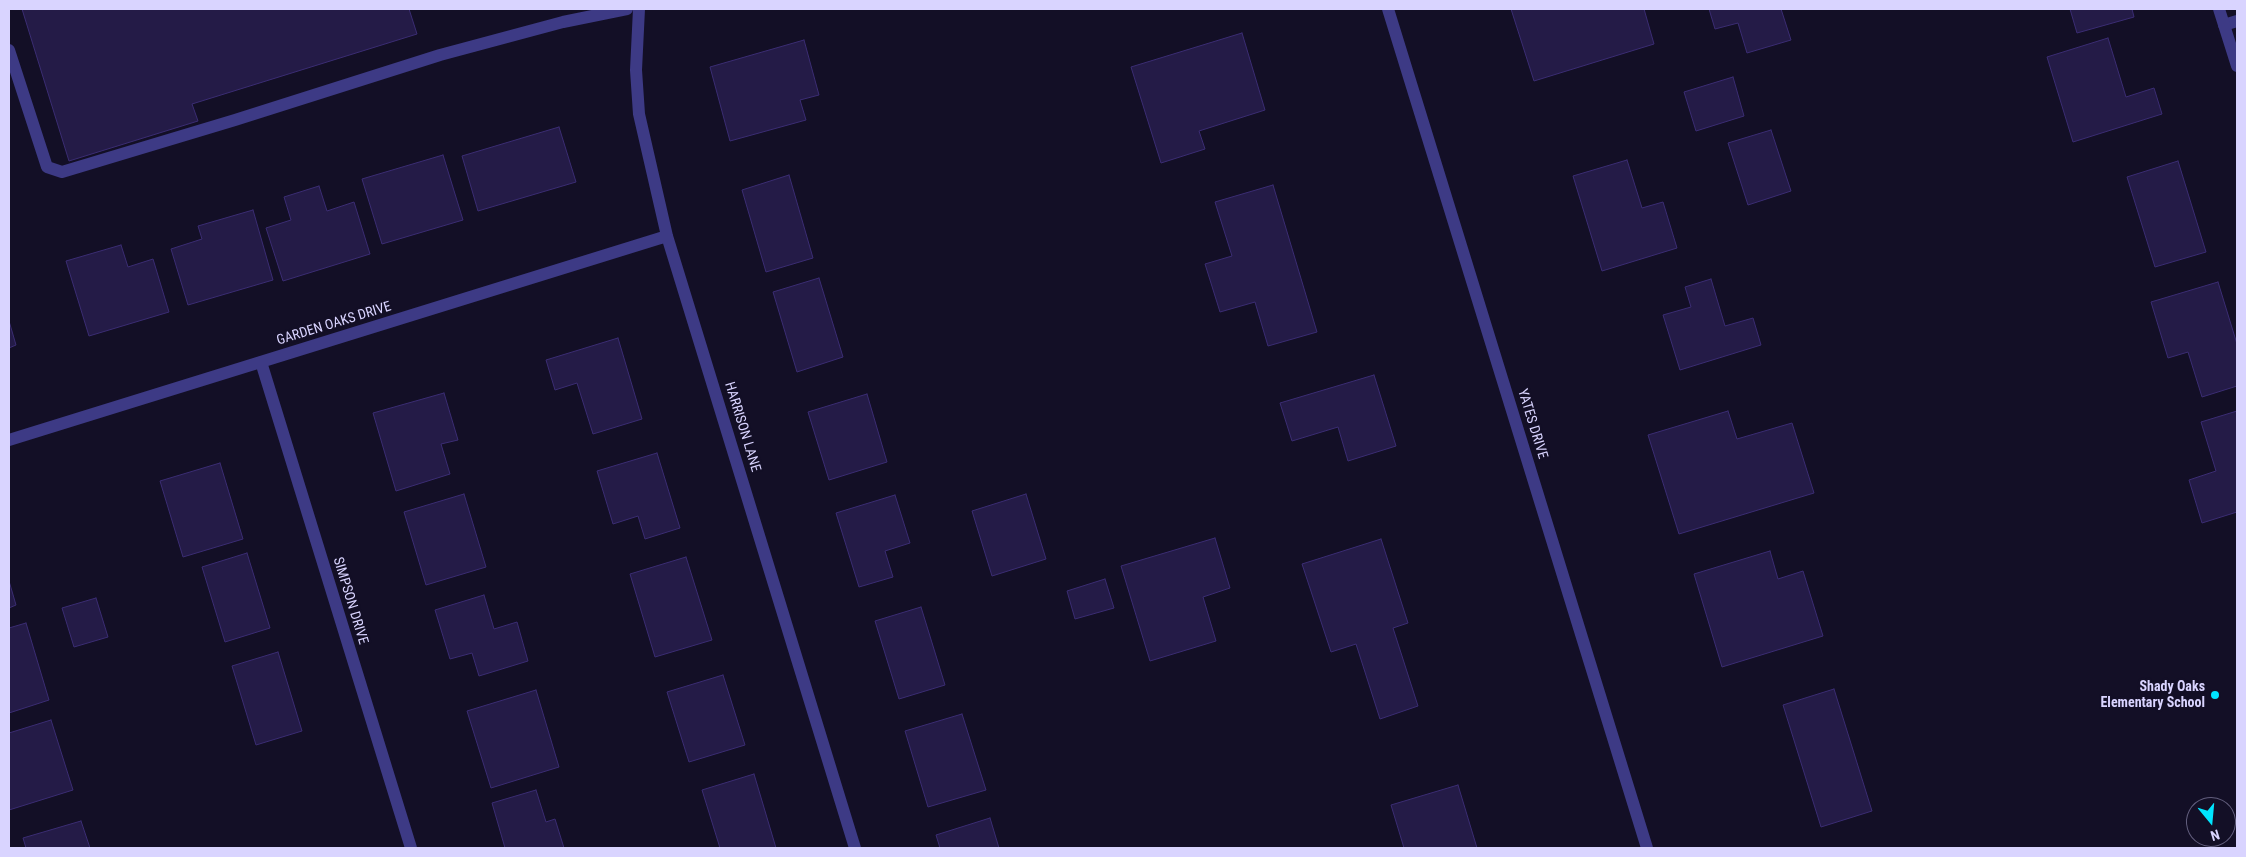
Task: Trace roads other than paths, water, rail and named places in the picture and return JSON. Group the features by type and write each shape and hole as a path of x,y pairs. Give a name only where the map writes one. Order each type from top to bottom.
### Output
{"street":[{"path":"9,50 47,167 62,172 235,120 440,54 563,22 627,9"},
{"name":"HARRISON LANE","path":"639,9 636,70 639,114 667,236 855,848"},
{"name":"YATES DRIVE","path":"1388,9 1647,848"},
{"path":"2219,9 2237,66"},
{"path":"2224,25 2237,21"},
{"name":"GARDEN OAKS DRIVE","path":"9,440 667,236"},
{"name":"SIMPSON DRIVE","path":"261,362 412,848"}],"place":[{"name":"Shady Oaks Elementary School","path":"2215,695"}]}
